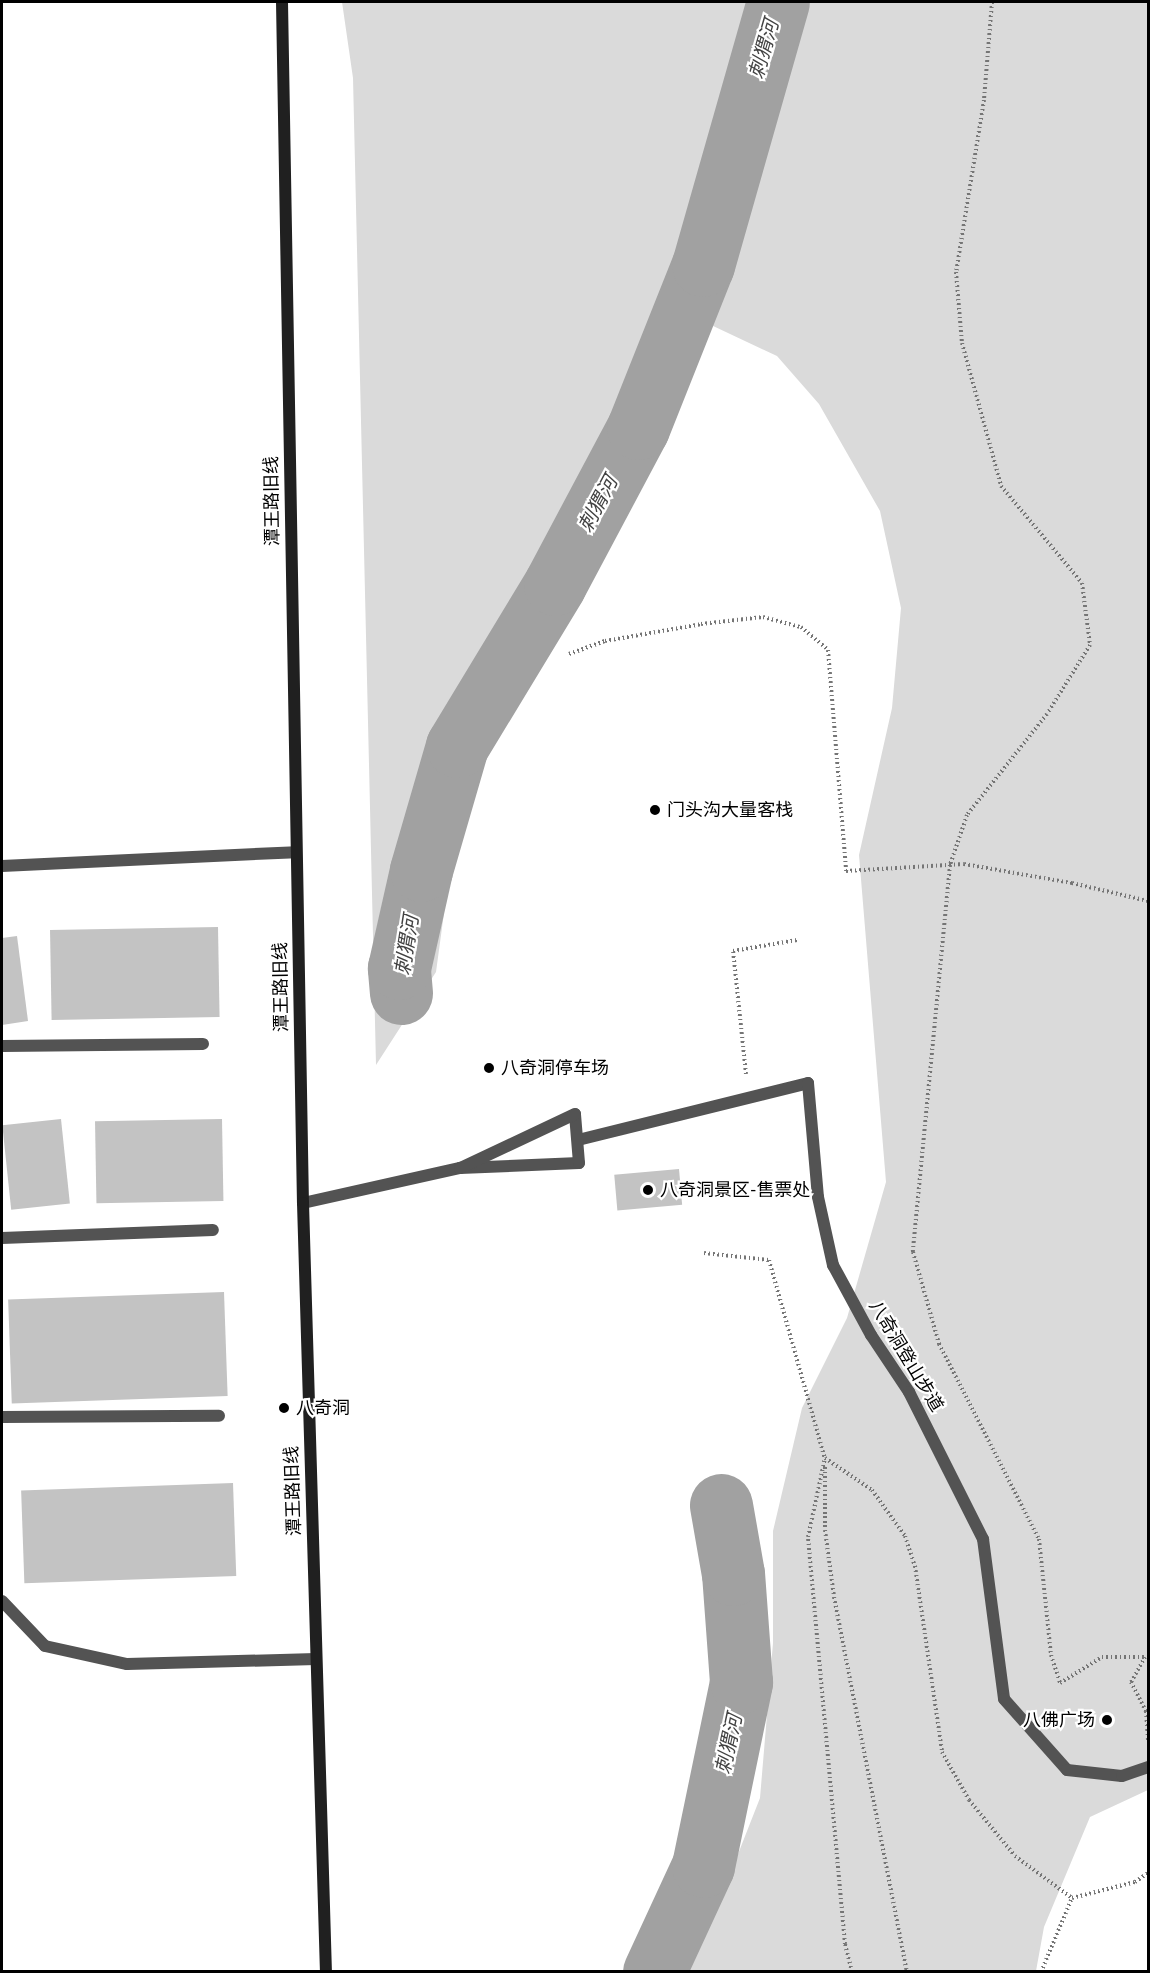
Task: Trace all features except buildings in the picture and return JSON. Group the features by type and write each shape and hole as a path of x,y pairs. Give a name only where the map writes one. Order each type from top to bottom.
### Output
{"main road":[{"name":"潭王路旧线","path":"282,2 303,1203 326,1971"}],"street":[{"path":"2,866 296,852"},
{"path":"2,1046 203,1044"},
{"name":"八奇洞登山步道","path":"578,1140 808,1083 818,1197 833,1265 871,1335 909,1392 983,1539 1004,1699 1067,1770 1122,1776 1149,1767"},
{"path":"303,1203 460,1168 579,1163 575,1114 460,1168"},
{"path":"2,1238 213,1230"},
{"path":"2,1417 219,1416"},
{"path":"2,1601 45,1646 127,1664 316,1659"}],"path":[{"path":"992,2 984,100 956,272 962,343 1001,486 1082,583 1090,645 1047,714 968,815 950,865 913,1252 939,1344 1039,1539 1050,1655 1060,1683 1102,1657 1145,1657 1131,1682 1146,1712 1149,1741"},
{"path":"569,654 605,641 763,617 801,627 828,650 846,871 950,865 1072,883 1149,901"},
{"path":"749,1098 733,951 797,940"},
{"path":"704,1252 769,1260 825,1458 825,1530 834,1598 907,1971"},
{"path":"825,1458 872,1490 905,1536 915,1566 942,1752 969,1800 1015,1856 1072,1898"},
{"path":"825,1458 808,1538 845,1944 852,1971"},
{"path":"1072,1898 1135,1881 1149,1873"},
{"path":"1041,1971 1072,1898"}],"shaded area":[{"path":"342,2 1148,2 1148,1790 1090,1817 1044,1927 1036,1971 685,1971 709,1928 760,1798 773,1643 773,1531 802,1408 847,1318 886,1182 859,855 892,708 901,608 880,511 819,404 777,356 658,300 612,441 538,574 490,696 455,832 436,972 376,1065 353,78"}],"waterway":[{"name":"刺猬河","path":"401,993 399,968 421,870 457,746 555,584 638,428 703,265 778,2"},
{"name":"刺猬河","path":"654,1972 703,1866 741,1682 733,1574 721,1505"}],"place":[{"name":"门头沟大量客栈","path":"655,810"},
{"name":"八奇洞停车场","path":"489,1068"},
{"name":"八奇洞景区-售票处","path":"648,1190"},
{"name":"八奇洞","path":"284,1408"},
{"name":"八佛广场","path":"1107,1720"}]}
